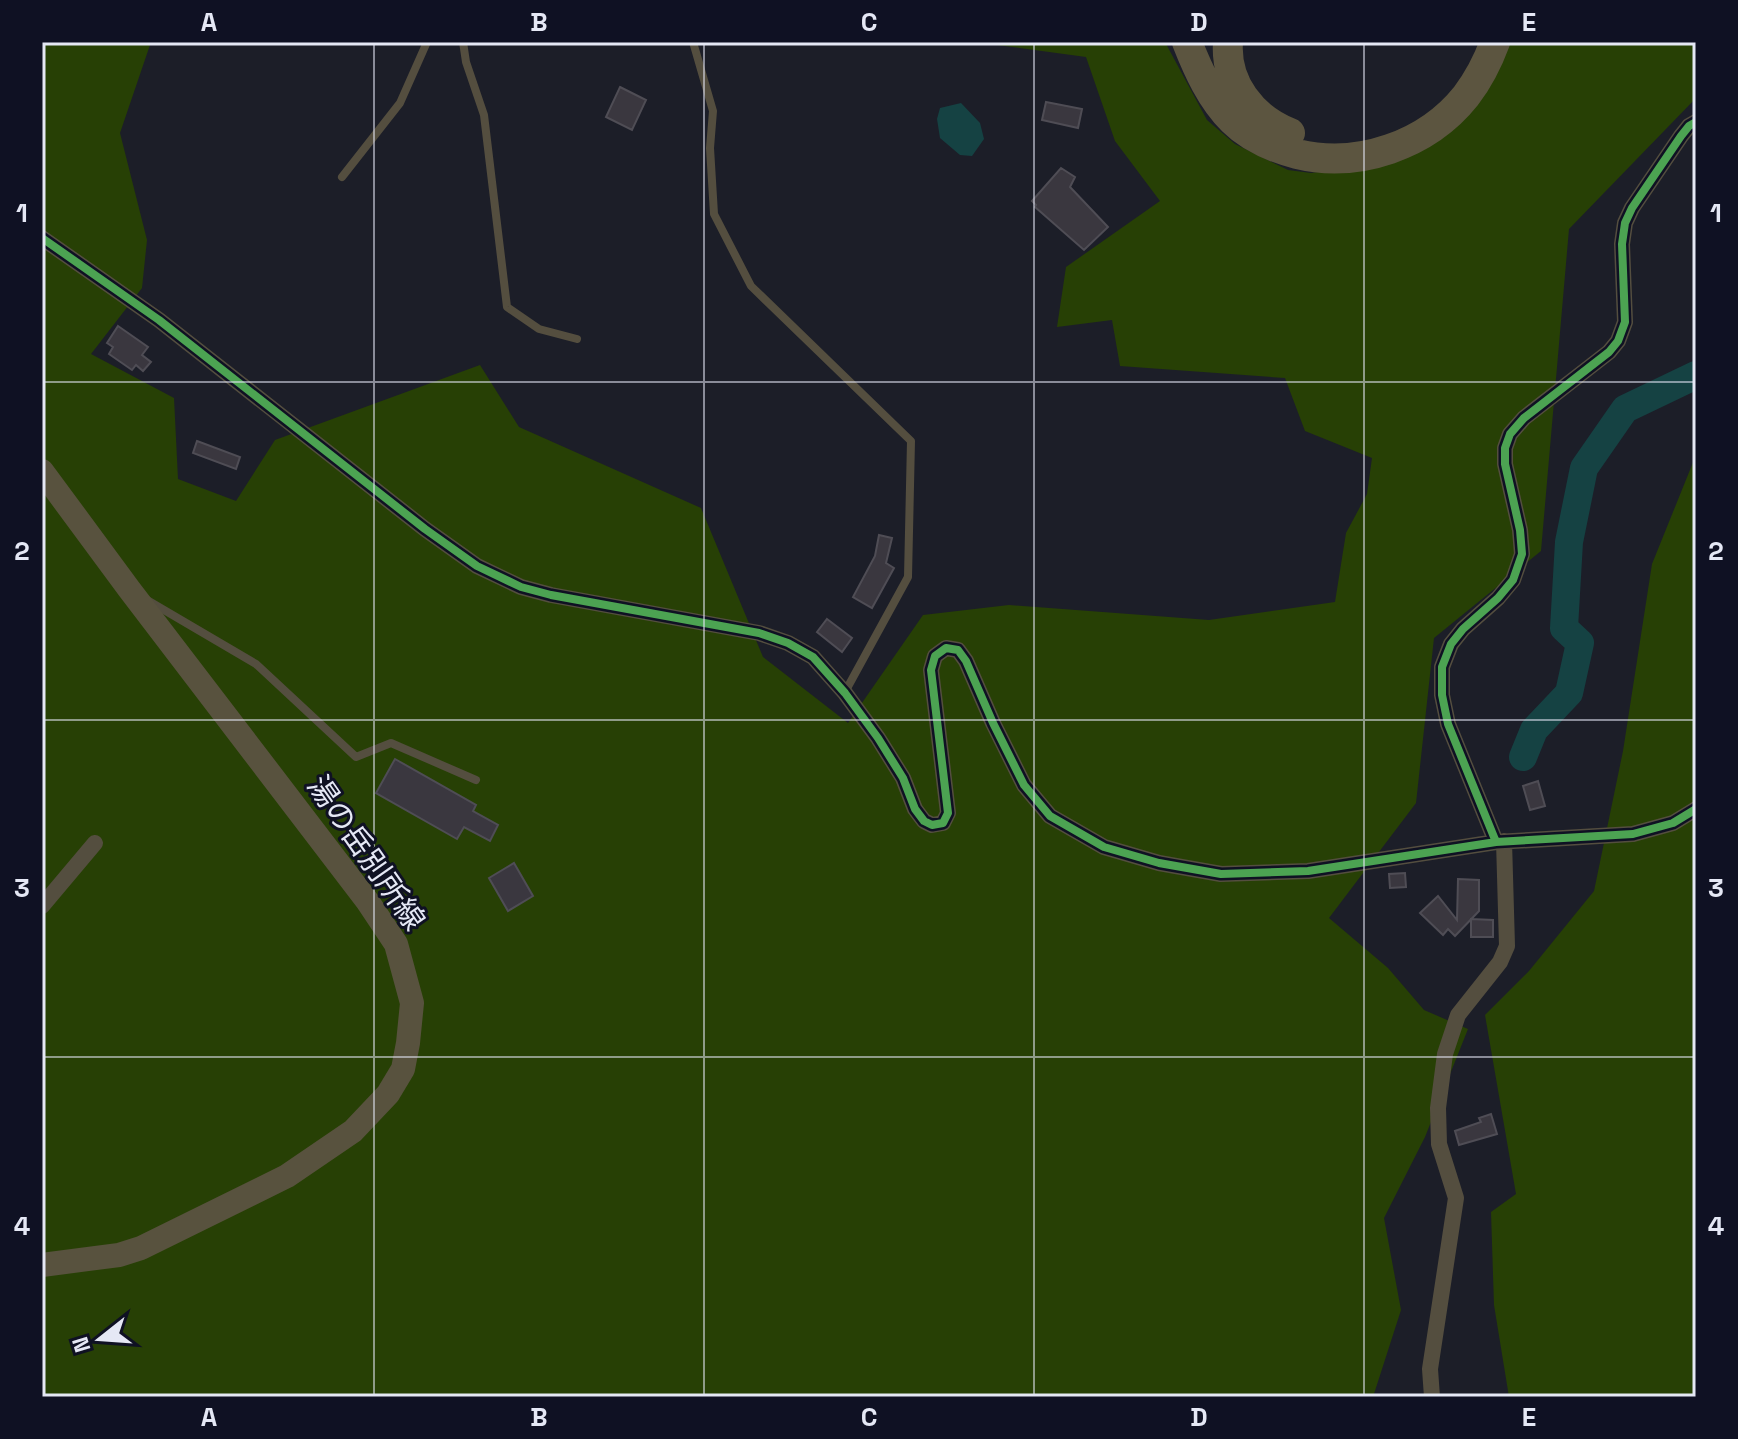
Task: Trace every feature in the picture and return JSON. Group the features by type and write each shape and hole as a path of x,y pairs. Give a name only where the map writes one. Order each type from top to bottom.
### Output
{"highway":[{"path":"1187,42 1203,80 1219,106 1235,123 1270,145 1312,158 1335,159 1379,153 1403,144 1445,117 1466,97 1481,74 1495,42"},
{"path":"1228,42 1228,64 1233,79 1252,109 1284,131 1325,141 1363,139 1397,129 1412,120 1443,97 1466,68 1478,42"}],"main road":[{"name":"湯の岳別所線","path":"42,471 368,902 396,944 412,1003 403,1069 377,1108 353,1131 287,1176 141,1248 119,1255 42,1265"}],"street":[{"path":"1432,1397 1430,1369 1456,1198 1439,1144 1438,1108 1445,1054 1458,1015 1500,962 1507,946 1500,842 1448,724 1442,695 1442,667 1457,636 1513,580 1522,554 1520,530 1505,464 1505,448 1510,434 1524,418 1609,352 1618,341 1625,322 1622,244 1625,223 1681,136 1696,122"},
{"path":"42,238 159,320 425,529 477,566 521,587 551,595 759,633 788,643 813,657 845,693 878,738 903,778 915,809 924,821 932,825 943,823 948,813 931,670 935,656 946,648 958,650 966,661 1024,785 1050,816 1104,847 1159,863 1221,874 1308,871 1500,842 1633,834 1673,823 1696,809"},
{"path":"42,906 95,843"}],"lane":[{"path":"342,177 400,103 427,42"},
{"path":"463,42 466,62 484,115 507,307 539,329 577,339"},
{"path":"693,42 713,111 710,148 714,214 751,286 911,441 908,577 845,693"},
{"path":"129,589 256,664 356,757 391,743 476,780"}],"green space":[{"path":"42,42 151,42 120,133 147,240 142,288 91,354 174,398 178,479 236,501 275,440 480,365 519,427 701,508 763,657 848,723 923,615 1009,605 1209,620 1335,602 1346,533 1367,494 1372,458 1305,431 1285,378 1120,366 1112,320 1057,327 1066,267 1160,201 1115,141 1086,57 997,45 997,42 1165,42 1207,120 1235,144 1288,170 1311,173 1391,162 1508,42 1680,42 1696,46 1696,98 1569,229 1541,551 1434,638 1416,803 1329,918 1388,968 1424,1010 1468,1029 1425,1137 1384,1218 1401,1310 1373,1397 42,1397"},
{"path":"1696,455 1696,1397 1509,1397 1494,1305 1491,1212 1516,1194 1485,1015 1529,971 1594,891 1623,751 1652,564"}],"shaded area":[{"path":"961,103 980,123 984,139 972,156 960,155 940,138 937,119 940,108"}],"building":[{"path":"620,87 646,100 632,130 606,117"},
{"path":"1046,102 1082,109 1078,128 1042,120"},
{"path":"1061,168 1075,177 1070,187 1108,227 1084,250 1032,201"},
{"path":"118,326 148,347 142,355 151,362 143,371 136,365 132,370 109,354 113,347 107,343"},
{"path":"197,441 240,457 236,469 193,453"},
{"path":"879,535 892,538 886,563 894,568 872,608 853,597 875,556"},
{"path":"827,619 852,638 842,652 817,632"},
{"path":"395,759 476,805 473,811 498,825 490,841 464,827 457,839 376,793"},
{"path":"1538,781 1545,806 1530,810 1523,786"},
{"path":"514,863 533,896 508,911 489,878"},
{"path":"1405,873 1406,887 1390,888 1389,874"},
{"path":"1458,879 1479,880 1479,911 1455,936 1448,929 1443,935 1420,913 1438,896 1457,920"},
{"path":"1471,919 1493,920 1493,937 1471,937"},
{"path":"1491,1114 1497,1134 1459,1145 1455,1131 1481,1122 1479,1118"}],"waterway":[{"path":"1523,757 1534,730 1569,693 1580,643 1564,628 1569,542 1584,468 1625,409 1696,375"}],"cycle path":[{"path":"1496,842 1448,724 1442,695 1442,667 1451,644 1463,629 1513,580 1522,554 1520,530 1505,464 1505,448 1510,434 1524,418 1609,352 1618,341 1625,322 1622,244 1625,223 1681,136 1696,122"},
{"path":"42,238 159,320 425,529 477,566 521,587 551,595 759,633 788,643 813,657 845,693 878,738 903,778 915,809 924,821 932,825 943,823 948,813 931,670 935,656 946,648 958,650 966,661 1024,785 1050,816 1104,847 1159,863 1221,874 1308,871 1496,842 1633,834 1673,823 1696,809"}]}
